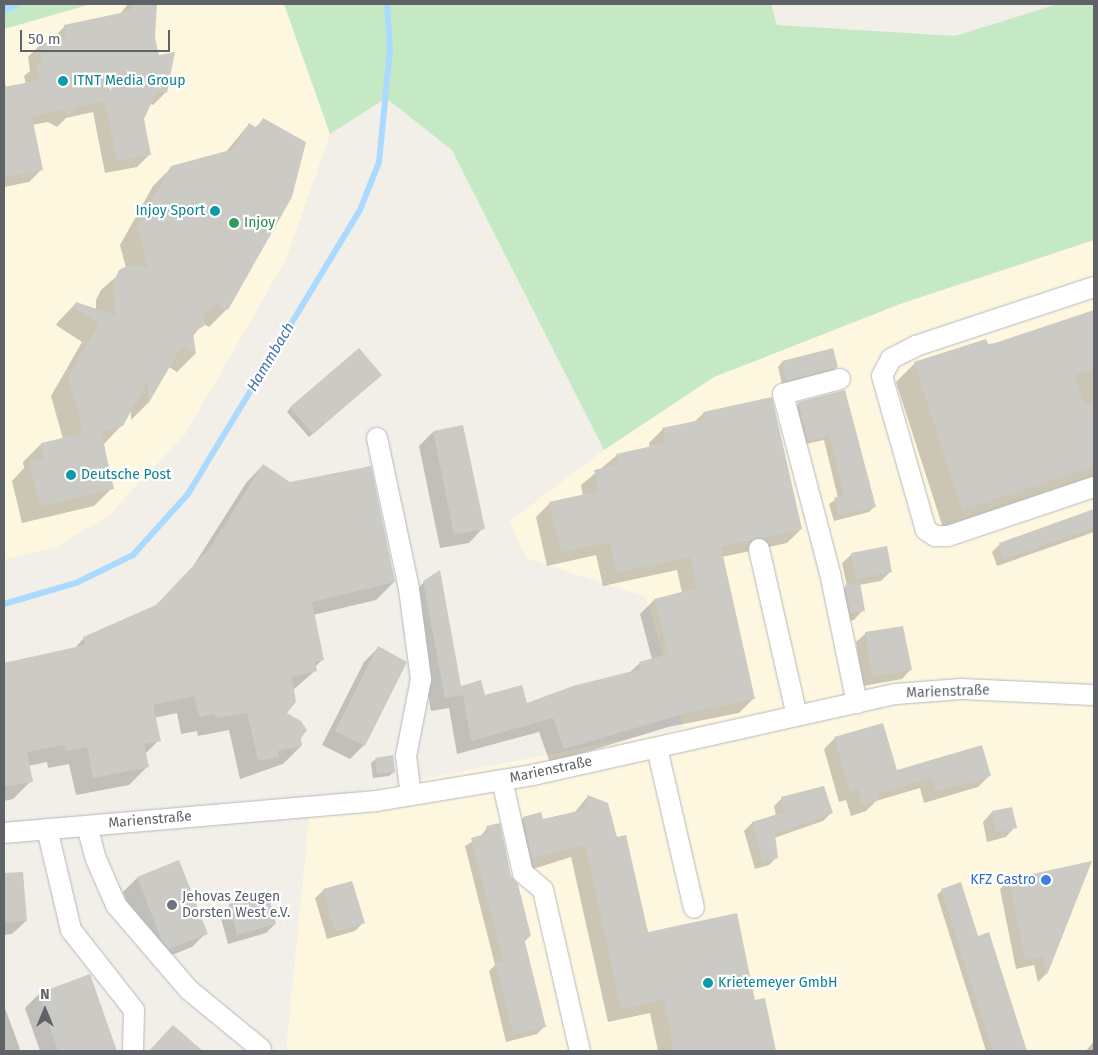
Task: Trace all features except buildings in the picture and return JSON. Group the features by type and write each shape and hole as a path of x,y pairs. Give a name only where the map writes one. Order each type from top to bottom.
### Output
{"street":[{"path":"1094,287 916,346 891,359 882,376 926,530 935,536 948,536 1094,487"},
{"path":"840,379 784,394 830,573 857,703"},
{"path":"377,438 409,590 421,679 406,756 411,795"},
{"path":"759,549 797,716"},
{"name":"Marienstraße","path":"4,833 411,795 502,780 657,748 896,694 961,689 1094,695"},
{"path":"657,748 694,908"},
{"path":"502,780 524,873 543,890 580,1051"},
{"path":"87,826 96,858 116,906 189,990 261,1049"},
{"path":"47,829 71,930 134,1010 133,1051"}],"shaded area":[{"path":"91,4 284,4 330,134 286,259 186,433 109,515 57,546 4,560 4,29"},
{"path":"1094,240 1094,1051 286,1051 311,801 684,728 646,597 526,558 510,521 604,450 713,377 900,304"}],"green space":[{"path":"23,4 91,4 4,29 4,15"},
{"path":"284,4 771,4 777,25 955,36 1058,4 1094,4 1094,240 900,304 714,377 604,450 452,150 386,98 330,134"}],"water":[{"path":"4,4 23,4 4,15"}],"waterway":[{"name":"Hammbach","path":"4,604 76,583 133,555 188,494 360,210 379,162 390,49 387,4"}],"place":[{"name":"ITNT Media Group","path":"63,81"},
{"name":"Injoy Sport","path":"215,211"},
{"name":"Injoy","path":"234,223"},
{"name":"Deutsche Post","path":"71,475"},
{"name":"KFZ Castro","path":"1046,880"},
{"name":"Jehovas Zeugen Dorsten West e.V.","path":"172,905"},
{"name":"Krietemeyer GmbH","path":"708,983"}]}
